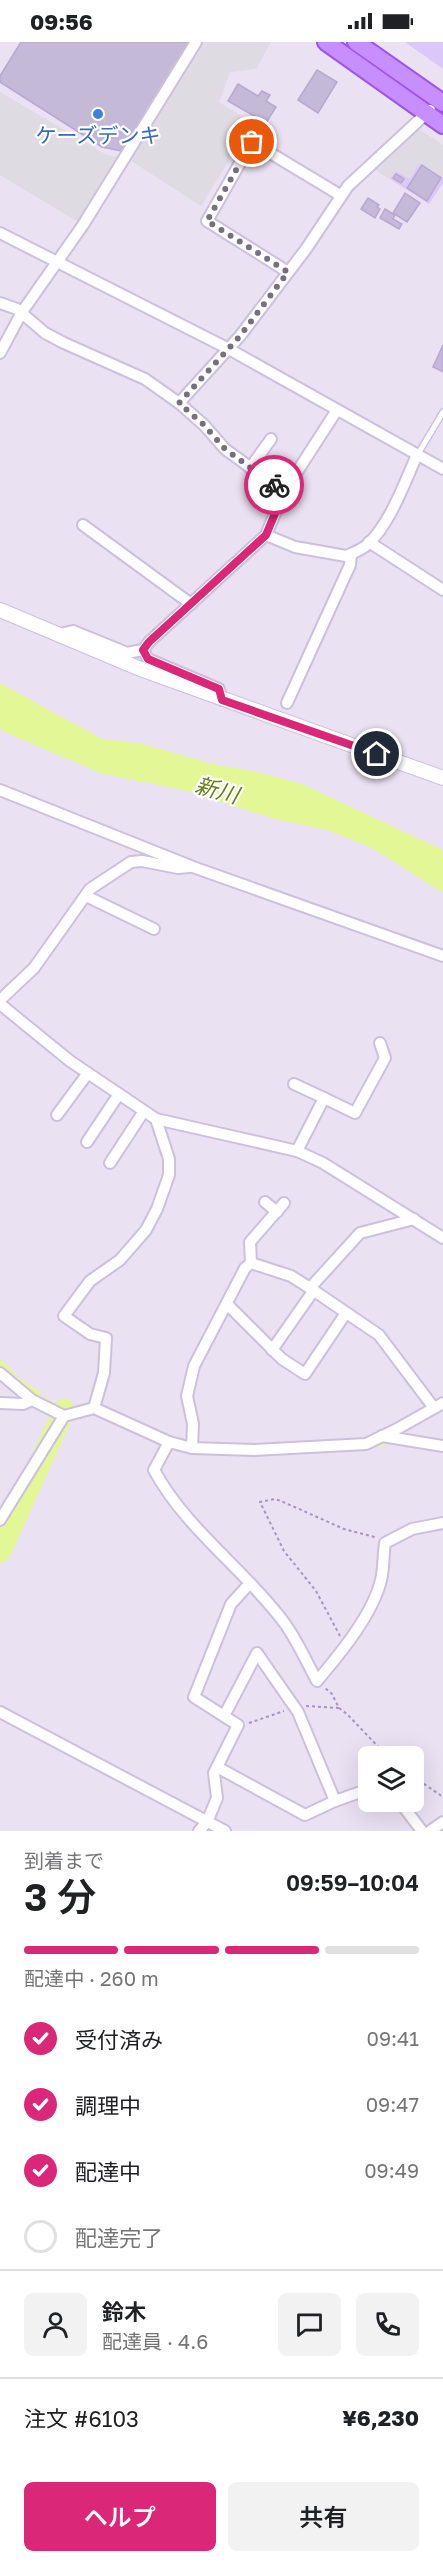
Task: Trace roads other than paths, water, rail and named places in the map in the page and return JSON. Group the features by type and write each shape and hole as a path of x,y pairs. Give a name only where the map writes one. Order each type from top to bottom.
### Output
{"main road":[{"path":"326,42 443,125"},
{"path":"356,42 442,100"}],"street":[{"path":"0,353 22,312 83,225 196,42"},
{"path":"179,403 226,348 240,336 288,272 340,195 442,100"},
{"path":"288,272 207,221 252,142 340,195"},
{"path":"0,233 226,348 443,469"},
{"path":"0,303 22,312 45,333 145,379 179,403 204,425 225,449 284,492"},
{"path":"60,634 73,631 127,653 143,650 266,535 284,492 337,410"},
{"path":"250,468 271,439"},
{"path":"266,535 295,547 346,556 351,554 369,542 391,513 417,455"},
{"path":"83,525 191,604"},
{"path":"369,542 443,590"},
{"path":"286,704 350,565 351,554"},
{"path":"0,610 143,670 222,700 443,778"},
{"path":"143,650 148,659 219,689 222,700"},
{"path":"0,790 193,867 443,956"},
{"path":"193,867 178,868 142,861 130,862 90,890 34,968 0,1002 88,1073 156,1119 297,1151 323,1163 443,1238"},
{"path":"86,896 154,929"},
{"path":"294,1084 355,1113 385,1058 380,1044"},
{"path":"57,1115 88,1073"},
{"path":"87,1142 119,1094"},
{"path":"297,1151 324,1098"},
{"path":"110,1162 144,1111"},
{"path":"94,1408 104,1373 106,1338 90,1334 64,1316 90,1281 120,1260 146,1230 157,1209 169,1174 169,1159 156,1119"},
{"path":"251,1263 250,1242 280,1208 265,1202"},
{"path":"272,1350 312,1289 360,1233 414,1219"},
{"path":"0,1373 32,1400 64,1416 94,1408 169,1442 192,1448 254,1450 366,1443 438,1405 379,1335 291,1276 251,1263"},
{"path":"192,1448 193,1425 187,1396 194,1366 228,1305 245,1268 251,1263"},
{"path":"228,1305 272,1350 305,1374 346,1313"},
{"path":"0,1403 23,1404 32,1400"},
{"path":"0,1520 64,1416"},
{"path":"382,1436 443,1446"},
{"path":"169,1442 154,1470 162,1485 191,1523 250,1583 284,1622 317,1681 346,1648 378,1591 382,1578 385,1543 412,1529 443,1523"},
{"path":"199,1831 207,1822 217,1798 214,1773 238,1725 194,1697 231,1604 250,1583"},
{"path":"224,1716 257,1653 298,1712 335,1802"},
{"path":"0,1712 225,1831"},
{"path":"217,1767 305,1815 358,1793"},
{"path":"408,1812 422,1831"},
{"path":"430,1831 443,1822"}],"lane":[{"path":"417,455 443,412"}],"water":[{"name":"新川","path":"0,683 102,739 139,743 213,764 257,772 302,784 443,850 443,893 372,848 327,830 275,819 183,790 103,774 9,734 0,729"}],"waterway":[{"path":"0,1361 18,1380 39,1393"},
{"path":"30,1397 35,1395 64,1410"},
{"path":"0,1552 64,1410"},
{"path":"374,1446 389,1441"}],"place":[{"name":"ケーズデンキ","path":"98,114"}]}
